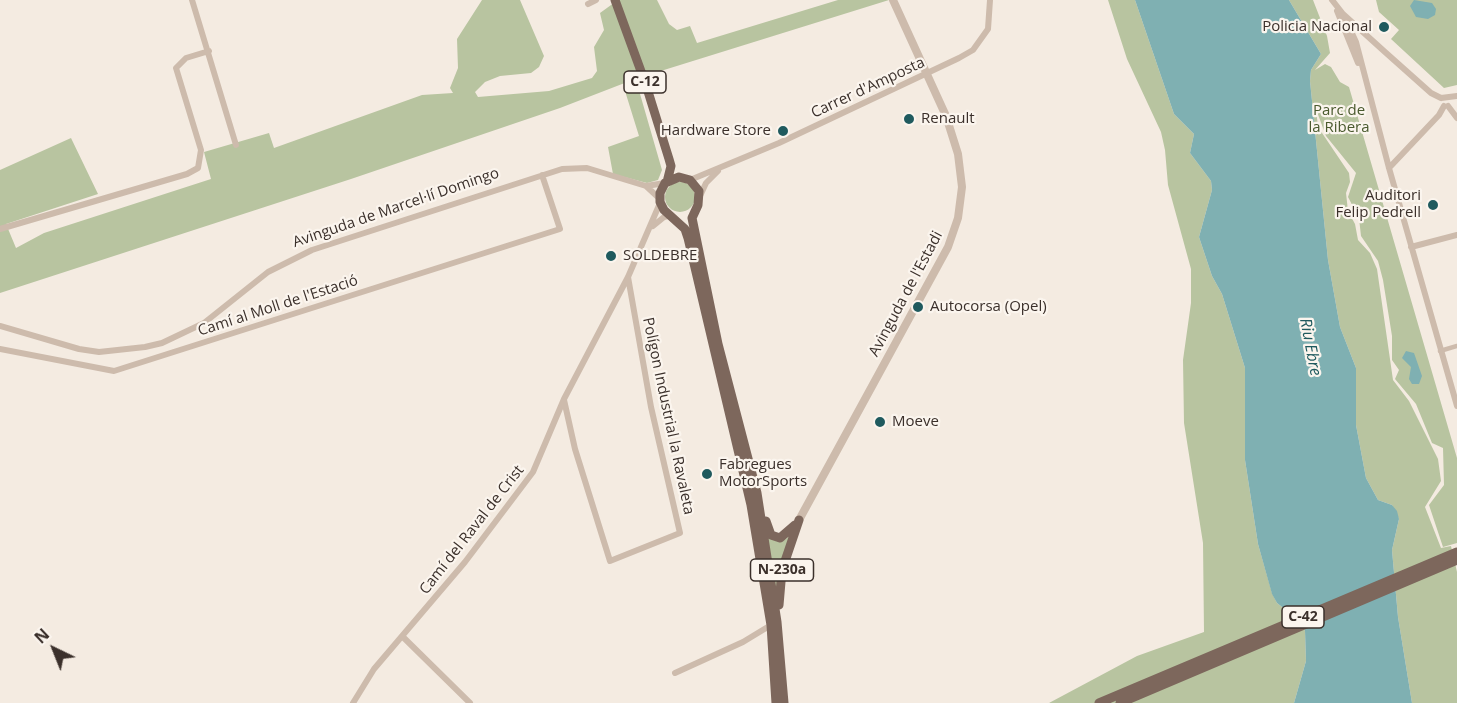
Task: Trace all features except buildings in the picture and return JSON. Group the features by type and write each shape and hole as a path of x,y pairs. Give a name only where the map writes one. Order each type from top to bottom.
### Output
{"main road":[{"name":"C-12","path":"615,0 646,85 671,166"},
{"path":"776,703 774,623 751,504 688,238 685,229 660,200 671,166 697,187 700,196 692,218 716,333 757,493 774,623 784,703"},
{"path":"666,182 679,177 688,179"},
{"path":"673,216 683,217 695,209"},
{"name":"N-230a","path":"757,493 771,535 785,537 799,520"},
{"name":"N-230a","path":"774,623 782,570 799,520"},
{"name":"C-42","path":"1120,703 1150,686 1457,552"},
{"name":"C-42","path":"1099,703 1150,686 1457,560"}],"street":[{"path":"192,0 236,145"},
{"path":"588,4 596,0"},
{"name":"Avinguda de l'Estadi","path":"799,520 948,247 958,218 962,187 958,154 946,116 893,0"},
{"name":"Carrer d'Amposta","path":"688,179 721,169 973,50 982,40 991,17 990,0"},
{"path":"1333,2 1343,14 1431,93 1449,101 1457,118"},
{"path":"1333,2 1365,83"},
{"path":"1343,14 1357,44 1365,83 1457,406"},
{"path":"1357,44 1367,36"},
{"path":"0,229 187,174 198,168 201,150 176,68 186,58 209,51"},
{"path":"1389,168 1449,101"},
{"name":"Avinguda de Marcel·lí Domingo","path":"0,326 60,346 99,352 123,351 162,344 204,322 268,272 312,250 576,166 646,186"},
{"path":"700,196 706,183 721,169"},
{"name":"Camí al Moll de l'Estació","path":"0,349 114,371 560,229 542,175"},
{"path":"646,186 666,182"},
{"path":"646,186 660,200"},
{"name":"Camí del Raval de Crist","path":"353,703 374,669 465,562 533,472 564,399 628,277 650,229 660,200"},
{"path":"650,229 664,216 673,216"},
{"path":"1412,247 1457,235"},
{"name":"Polígon Industrial la Ravaleta","path":"564,399 575,449 610,561 680,533 651,407 628,277"},
{"path":"1440,351 1457,346"},
{"path":"675,673 743,642 774,623"},
{"path":"402,636 470,703"}],"green space":[{"path":"482,0 520,0 544,56 539,67 531,73 500,76 485,82 475,92 478,97 549,91 592,78 597,71 594,47 604,30 600,13 618,0 657,0 669,24 677,30 690,26 697,43 838,0 889,0 635,79 560,108 351,179 0,293 0,170 71,138 98,194 6,224 16,248 44,233 211,179 204,152 269,133 274,148 422,95 453,93 450,88 458,68 457,39"},
{"path":"1108,0 1135,0 1174,114 1194,134 1190,153 1211,181 1212,190 1199,237 1212,276 1222,294 1245,368 1245,460 1258,544 1277,603 1301,622 1305,631 1306,661 1294,703 1049,703 1137,656 1204,632 1203,543 1184,423 1183,360 1191,303 1191,269 1168,185 1161,132 1127,59"},
{"name":"Parc de la Ribera","path":"1289,0 1313,0 1327,36 1330,53 1315,70 1325,64 1331,67 1340,82 1349,87 1457,458 1457,543 1443,547 1429,505 1444,485 1443,448 1432,443 1416,404 1395,379 1399,370 1392,360 1392,336 1383,280 1378,261 1361,236 1359,218 1348,197 1356,173 1326,136 1316,109 1318,127 1349,173 1350,182 1346,193 1348,211 1355,224 1358,240 1370,253 1377,269 1393,380 1409,401 1438,459 1441,481 1425,507 1441,548 1451,546 1457,572 1457,703 1412,703 1398,617 1392,550 1399,519 1392,505 1378,500 1366,478 1356,425 1356,368 1340,327 1328,260 1310,81 1311,70 1321,54"},
{"path":"1376,0 1457,0 1457,85 1444,88 1391,39 1399,30 1379,12"},
{"path":"638,87 662,170 658,180 647,183 613,174 608,147 639,136 625,91"},
{"path":"680,182 686,183 694,191 694,203 686,211 680,212 674,211 666,203 665,197 666,191 674,183"},
{"path":"794,530 776,599 766,534 778,541 786,539"}],"water":[{"name":"Riu Ebre","path":"1135,0 1289,0 1321,54 1311,70 1310,81 1328,260 1340,327 1356,368 1356,425 1366,478 1378,500 1392,505 1399,519 1392,550 1398,617 1412,703 1294,703 1306,661 1305,631 1301,622 1277,603 1272,594 1258,544 1245,460 1245,368 1222,294 1212,276 1199,237 1212,190 1211,181 1190,153 1194,134 1174,114"},
{"path":"1414,0 1432,3 1436,9 1435,15 1428,19 1416,17 1410,6"},
{"path":"1406,351 1414,353 1422,376 1419,384 1412,384 1409,379 1411,367 1402,358"}],"place":[{"name":"Policia Nacional","path":"1384,27"},
{"name":"Renault","path":"909,119"},
{"name":"Hardware Store","path":"783,131"},
{"name":"Auditori Felip Pedrell","path":"1433,205"},
{"name":"SOLDEBRE","path":"611,256"},
{"name":"Autocorsa (Opel)","path":"918,307"},
{"name":"Moeve","path":"880,422"},
{"name":"Fabregues MotorSports","path":"707,474"}]}
